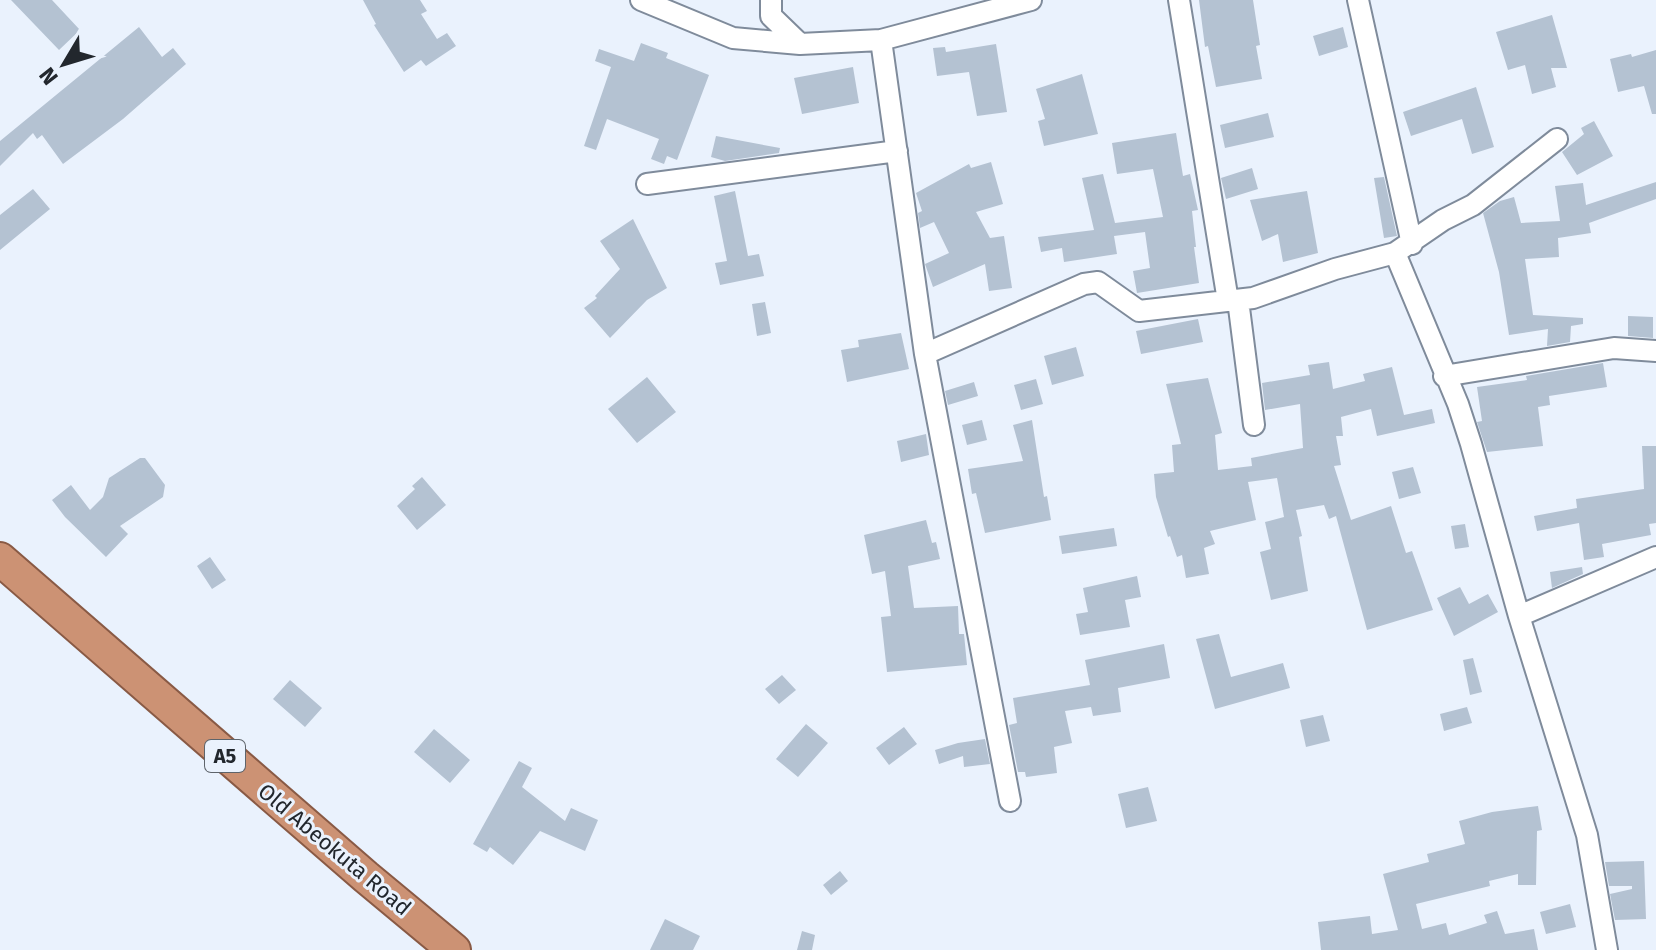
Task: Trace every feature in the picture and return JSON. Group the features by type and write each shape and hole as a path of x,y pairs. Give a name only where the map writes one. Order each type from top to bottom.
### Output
{"highway":[{"name":"Old Abeokuta Road","path":"0,559 454,950"}],"street":[{"path":"641,0 733,38 800,44 881,40 1031,0"},
{"path":"771,0 771,16 800,44"},
{"path":"1179,0 1254,425"},
{"path":"1358,0 1404,248 1444,376 1458,404 1471,444 1519,616 1587,835 1607,950"},
{"path":"881,40 925,354 1010,801"},
{"path":"925,354 1084,284 1098,282 1139,311 1253,298 1404,248 1443,220 1473,205 1557,139"},
{"path":"647,184 897,151"},
{"path":"1444,376 1614,348 1656,351"},
{"path":"1519,616 1656,557"}],"building":[{"path":"11,0 52,0 80,30 59,50"},
{"path":"363,0 420,0 427,11 421,14 437,39 447,33 456,46 426,66 421,60 404,72 374,25"},
{"path":"1199,0 1253,0 1262,79 1216,87 1208,46 1205,47"},
{"path":"1552,15 1567,68 1551,68 1556,87 1532,94 1525,65 1508,70 1496,32"},
{"path":"139,27 162,57 173,48 186,64 123,119 63,164 42,135 37,139 33,133 0,166 0,141"},
{"path":"1343,27 1348,47 1319,56 1313,36"},
{"path":"641,43 668,53 666,58 709,75 677,160 667,156 664,164 651,159 659,139 607,119 596,150 584,146 611,67 595,61 599,49 634,61"},
{"path":"996,44 1007,112 977,116 969,72 937,76 933,48 945,47 946,52"},
{"path":"1656,50 1656,114 1652,114 1644,86 1618,92 1610,59"},
{"path":"853,67 859,103 802,114 794,78"},
{"path":"1082,74 1098,134 1044,146 1038,121 1045,119 1036,89"},
{"path":"1476,87 1494,147 1472,154 1462,119 1411,136 1403,112"},
{"path":"1268,113 1274,137 1225,148 1220,125"},
{"path":"1594,121 1613,156 1577,175 1562,152 1584,134 1581,128"},
{"path":"1176,133 1183,176 1190,174 1198,210 1192,211 1199,283 1137,293 1133,271 1150,268 1145,232 1114,236 1117,254 1064,262 1062,248 1041,252 1038,237 1094,230 1082,178 1103,174 1115,223 1163,217 1153,169 1117,174 1112,143"},
{"path":"716,136 780,148 779,153 725,161 711,157"},
{"path":"991,162 1003,204 976,212 990,238 1004,236 1012,288 989,291 985,264 933,287 925,264 949,253 934,222 920,228 918,213 922,211 916,193 969,164 971,168"},
{"path":"1252,168 1258,189 1226,199 1221,178"},
{"path":"1384,177 1397,236 1384,238 1374,178"},
{"path":"1656,182 1656,199 1589,223 1591,233 1558,238 1559,257 1525,259 1533,315 1583,318 1583,324 1571,326 1570,342 1547,346 1548,329 1509,335 1499,272 1483,213 1500,201 1514,197 1521,223 1560,221 1555,186 1583,183 1586,205"},
{"path":"33,189 50,209 0,250 0,215"},
{"path":"735,191 748,256 759,254 764,276 720,285 715,263 727,261 714,196"},
{"path":"1307,191 1318,253 1283,262 1278,234 1262,241 1250,200"},
{"path":"633,219 667,288 647,300 610,338 584,308 597,298 595,296 620,269 600,241"},
{"path":"765,302 771,333 757,336 752,304"},
{"path":"1628,316 1653,317 1653,338 1628,336"},
{"path":"1198,319 1203,342 1141,354 1136,331"},
{"path":"901,333 909,369 847,382 841,350 859,347 858,340"},
{"path":"1076,347 1084,376 1052,385 1044,356"},
{"path":"1329,362 1333,389 1365,381 1363,374 1392,367 1404,415 1432,409 1435,423 1377,436 1371,409 1341,417 1343,436 1336,436 1341,465 1334,466 1351,520 1391,506 1406,553 1412,551 1433,610 1367,630 1336,516 1329,519 1324,505 1296,510 1308,591 1271,600 1260,552 1271,549 1265,522 1284,517 1277,478 1248,482 1256,520 1210,531 1215,544 1204,548 1209,574 1186,578 1182,555 1177,557 1168,537 1156,497 1154,474 1174,472 1172,445 1181,444 1166,384 1208,378 1222,433 1215,435 1218,470 1252,466 1251,458 1303,448 1300,404 1265,410 1262,383 1310,375 1308,365"},
{"path":"1603,363 1607,387 1549,396 1550,405 1538,407 1543,446 1487,452 1477,422 1482,421 1477,387 1527,380 1526,376"},
{"path":"647,377 676,412 637,443 608,409"},
{"path":"1036,379 1043,404 1021,410 1014,385"},
{"path":"974,382 978,396 948,405 945,391"},
{"path":"982,420 987,440 967,445 962,425"},
{"path":"1032,420 1044,497 1047,496 1051,520 985,533 976,493 972,494 968,469 1023,461 1013,425"},
{"path":"926,434 929,455 901,462 897,441"},
{"path":"1642,446 1656,446 1656,523 1649,524 1651,535 1602,544 1604,557 1584,560 1579,523 1537,531 1534,516 1577,508 1576,499 1644,489"},
{"path":"140,458 145,458 165,485 163,497 120,526 128,534 106,557 52,500 71,485 90,510 103,497 109,478"},
{"path":"1413,467 1421,493 1399,499 1392,472"},
{"path":"422,477 446,505 417,530 397,506 415,489 412,486"},
{"path":"926,520 940,559 908,566 914,608 958,606 959,634 964,634 967,665 887,672 881,617 891,616 885,571 872,574 864,535"},
{"path":"1465,524 1469,547 1455,549 1451,526"},
{"path":"1114,528 1117,546 1062,554 1059,536"},
{"path":"210,557 226,580 212,589 197,566"},
{"path":"1582,567 1583,574 1552,588 1550,572"},
{"path":"1137,576 1141,597 1125,600 1130,627 1080,635 1076,614 1088,612 1083,588"},
{"path":"1460,587 1469,604 1488,594 1498,612 1454,636 1437,598"},
{"path":"1219,634 1231,677 1283,663 1290,688 1215,709 1196,639"},
{"path":"1164,644 1170,678 1118,688 1121,712 1093,716 1091,707 1065,711 1072,743 1054,747 1057,773 1026,777 1025,772 1018,772 1009,725 1017,723 1013,698 1090,685 1085,660"},
{"path":"1473,658 1482,692 1470,695 1463,660"},
{"path":"782,675 796,690 779,704 765,689"},
{"path":"290,680 322,708 305,727 273,699"},
{"path":"1467,707 1472,723 1444,731 1440,714"},
{"path":"1323,715 1330,741 1306,747 1300,720"},
{"path":"806,724 828,743 798,777 776,759"},
{"path":"904,727 917,744 889,765 876,748"},
{"path":"434,729 470,760 450,783 414,752"},
{"path":"985,739 990,764 964,767 963,756 939,764 935,750"},
{"path":"519,761 532,768 522,787 565,821 571,808 598,820 585,851 540,831 513,865 490,847 487,852 473,844"},
{"path":"1148,787 1157,821 1126,828 1118,794"},
{"path":"1538,806 1542,830 1537,831 1536,885 1518,885 1518,874 1489,881 1490,886 1416,904 1422,929 1446,923 1449,935 1487,923 1484,915 1497,911 1505,934 1534,929 1538,950 1321,950 1318,922 1370,916 1372,934 1398,930 1383,874 1429,862 1427,854 1465,844 1459,821 1492,812"},
{"path":"1644,861 1646,919 1615,920 1610,894 1632,889 1632,886 1609,886 1605,862"},
{"path":"840,871 848,881 831,895 823,885"},
{"path":"1570,904 1576,927 1546,934 1540,912"},
{"path":"665,919 700,936 693,950 650,950"},
{"path":"802,931 815,935 812,950 797,950"}]}
